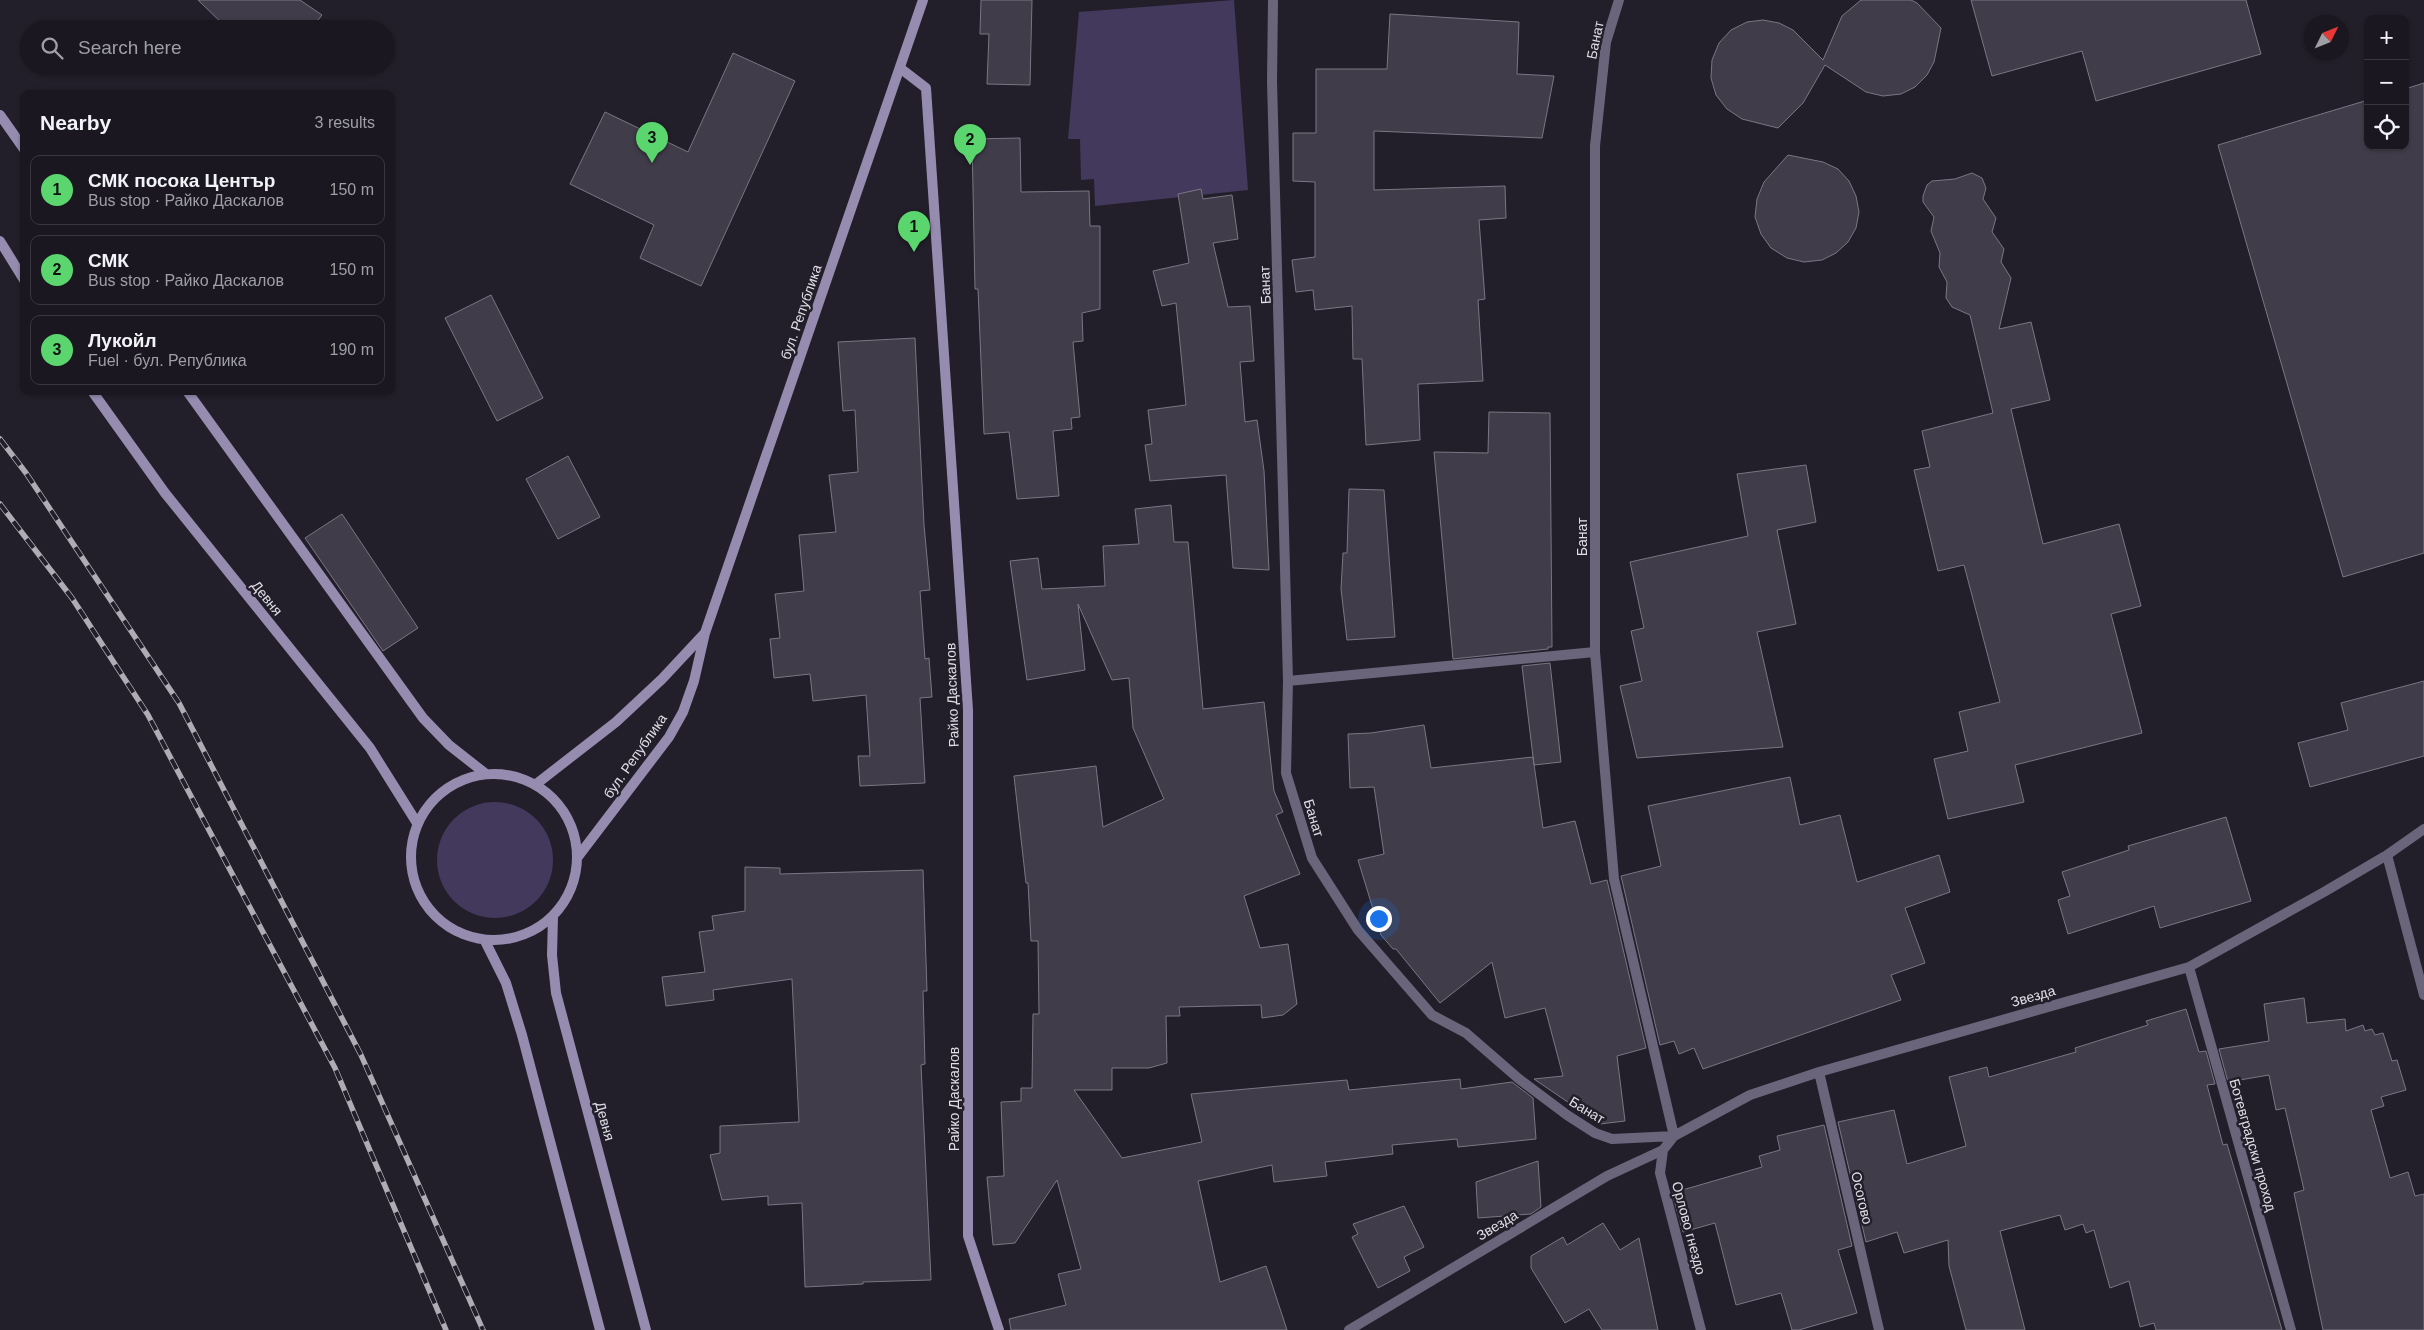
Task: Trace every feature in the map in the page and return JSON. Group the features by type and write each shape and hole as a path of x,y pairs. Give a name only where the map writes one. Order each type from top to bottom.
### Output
{"main road":[{"name":"бул. Република","path":"578,858 669,737 683,712 694,681 705,634 923,0"},
{"name":"Райко Даскалов","path":"900,68 926,88 968,710 968,1236 999,1330"},
{"path":"0,115 20,143"},
{"path":"0,241 20,274"},
{"name":"Девня","path":"95,395 161,488 370,748 417,823"},
{"path":"190,395 423,718 449,745 486,774"},
{"name":"бул. Република","path":"535,785 616,722 662,679 705,634"},
{"path":"486,774 511,776 535,785 558,804 573,829 578,858 570,894 553,917 533,932 510,940 485,941 455,932 430,912 414,885 410,854 417,823 434,799 458,782 486,774"},
{"name":"Девня","path":"553,917 552,955 556,993 646,1330"},
{"path":"485,941 506,983 522,1035 600,1330"}],"street":[{"name":"Банат","path":"1273,0 1272,81 1288,681 1286,772 1312,858 1358,930 1432,1015 1466,1033 1519,1079 1567,1115 1595,1133 1612,1139 1674,1136 1614,879 1595,652 1595,146 1606,42 1619,0"},
{"path":"1288,681 1595,652"},
{"name":"Звезда","path":"1674,1136 1750,1095 1819,1072 2189,967 2387,855 2424,829"},
{"path":"2387,855 2424,995"},
{"name":"Ботевградски проход","path":"2189,967 2291,1330"},
{"name":"Осогово","path":"1819,1072 1879,1330"},
{"path":"1663,1150 1674,1136"},
{"name":"Звезда","path":"1349,1330 1607,1176 1663,1150"},
{"name":"Орлово гнездо","path":"1663,1150 1660,1173 1701,1330"}],"shaded area":[{"path":"1234,0 1248,190 1095,206 1094,179 1081,180 1080,139 1068,139 1079,12"},
{"path":"495,802 517,806 536,819 549,838 553,860 549,882 536,901 517,914 495,918 473,914 454,901 441,882 437,860 441,838 454,819 473,806"}],"building":[{"path":"198,0 300,0 322,15 318,20 219,20"},
{"path":"981,0 1032,0 1030,85 987,84 989,34 980,34"},
{"path":"1861,0 1911,0 1917,3 1941,28 1934,62 1927,75 1915,87 1901,94 1883,96 1866,92 1825,65 1803,103 1778,128 1742,119 1727,109 1716,95 1711,78 1712,60 1719,43 1731,30 1747,22 1763,20 1779,23 1793,30 1823,60 1842,16"},
{"path":"1971,0 2246,0 2261,54 2096,101 2082,51 1992,76"},
{"path":"1390,14 1519,22 1517,74 1554,76 1542,138 1374,131 1374,190 1505,186 1506,218 1479,220 1485,299 1478,300 1483,381 1418,384 1420,440 1366,445 1362,359 1353,359 1352,306 1315,310 1313,290 1296,292 1292,260 1315,257 1315,182 1293,181 1293,133 1316,133 1316,69 1387,69"},
{"path":"733,53 795,81 701,286 640,258 654,225 570,184 605,112 688,152"},
{"path":"2424,83 2424,553 2343,577 2218,145 2364,101 2364,150 2409,150 2409,88"},
{"path":"1020,138 1021,192 1089,191 1090,226 1100,226 1100,309 1082,313 1083,341 1073,342 1080,417 1071,418 1072,429 1053,431 1059,496 1017,499 1009,432 984,434 978,289 975,289 972,139"},
{"path":"1788,155 1823,162 1838,169 1849,181 1856,196 1859,212 1856,228 1848,242 1836,253 1822,260 1804,262 1787,258 1771,248 1761,234 1755,217 1757,199 1764,182"},
{"path":"1972,173 1982,178 1986,188 1983,199 1996,218 1992,232 2004,249 2001,262 2011,278 1999,329 2031,322 2050,400 2011,409 2043,544 2119,524 2141,606 2111,614 2142,733 2015,765 2024,802 1948,819 1934,759 1968,751 1959,712 2000,702 1964,565 1938,571 1914,470 1930,467 1922,431 1993,413 1970,315 1952,307 1946,298 1947,282 1939,267 1940,253 1931,231 1934,217 1923,202 1923,196 1927,185 1932,181 1955,179"},
{"path":"1201,189 1203,199 1232,195 1238,239 1213,243 1228,307 1250,306 1254,361 1240,362 1245,422 1257,420 1264,471 1269,570 1233,568 1226,475 1150,481 1145,445 1152,444 1148,410 1186,405 1176,303 1162,306 1153,271 1189,263 1178,194"},
{"path":"491,295 543,398 497,421 445,318"},
{"path":"915,338 924,525 930,590 920,591 925,659 929,658 932,697 920,698 925,783 860,786 858,756 870,756 866,695 813,701 810,674 774,678 770,639 780,638 775,594 804,591 799,535 836,532 829,475 858,472 855,410 843,411 838,342"},
{"path":"1489,412 1550,413 1552,647 1548,647 1548,649 1453,659 1434,452 1488,453"},
{"path":"568,456 600,517 558,539 526,479"},
{"path":"1806,465 1816,522 1777,530 1796,624 1757,632 1783,747 1637,758 1620,686 1642,681 1631,631 1644,628 1630,562 1748,536 1737,474"},
{"path":"1349,489 1384,490 1395,637 1347,640 1341,589 1343,553 1347,553"},
{"path":"1171,505 1174,542 1188,542 1203,709 1264,702 1274,791 1283,812 1276,815 1300,874 1244,896 1260,948 1288,944 1297,1004 1283,1015 1262,1018 1261,1005 1179,1007 1180,1016 1166,1016 1167,1063 1149,1068 1112,1068 1112,1090 1074,1090 1122,1158 1202,1142 1191,1094 1347,1080 1349,1090 1460,1079 1461,1089 1512,1082 1533,1098 1536,1139 1458,1147 1457,1139 1392,1145 1393,1154 1325,1162 1327,1176 1274,1182 1272,1165 1198,1181 1220,1282 1266,1266 1287,1330 1011,1330 1009,1319 1066,1305 1058,1274 1081,1269 1057,1180 1015,1243 993,1245 987,1177 1004,1176 1001,1102 1021,1101 1021,1088 1032,1088 1033,1014 1039,1014 1038,941 1031,941 1028,883 1026,883 1014,776 1096,766 1103,827 1164,799 1133,728 1129,678 1112,680 1078,604 1085,670 1027,680 1010,561 1038,558 1042,589 1105,586 1103,546 1139,544 1135,509"},
{"path":"342,514 418,628 383,651 305,538"},
{"path":"1550,663 1561,762 1534,765 1522,666"},
{"path":"2424,681 2424,756 2310,787 2298,743 2348,730 2341,703"},
{"path":"1424,725 1431,768 1533,757 1543,828 1575,821 1591,884 1607,880 1646,1048 1617,1056 1625,1121 1600,1124 1534,1079 1563,1076 1545,1008 1505,1018 1492,962 1440,1003 1396,949 1393,949 1381,935 1358,860 1384,854 1374,787 1350,788 1348,734 1371,733"},
{"path":"1790,777 1800,825 1840,815 1857,882 1939,855 1950,892 1905,908 1925,963 1891,975 1901,1000 1703,1069 1694,1048 1679,1054 1674,1041 1660,1045 1621,876 1661,866 1648,806"},
{"path":"2226,817 2251,901 2160,928 2154,906 2068,934 2058,900 2070,896 2062,872 2129,850 2128,846"},
{"path":"745,867 780,868 780,874 923,870 927,991 923,991 925,1064 921,1065 931,1280 863,1282 863,1284 805,1287 802,1203 768,1205 768,1196 722,1200 710,1155 720,1153 720,1126 799,1122 792,979 713,990 714,1000 666,1006 662,977 705,972 699,932 714,930 712,916 745,911"},
{"path":"2304,998 2307,1023 2345,1019 2346,1031 2363,1025 2365,1031 2372,1029 2375,1035 2383,1033 2392,1061 2397,1060 2406,1090 2381,1097 2384,1106 2371,1110 2390,1178 2408,1172 2415,1196 2424,1194 2424,1330 2323,1330 2294,1193 2304,1190 2285,1108 2276,1110 2269,1075 2228,1082 2219,1049 2269,1041 2264,1004"},
{"path":"2186,1009 2199,1052 2206,1051 2215,1084 2207,1085 2223,1145 2227,1144 2282,1330 2156,1330 2154,1323 2140,1327 2129,1281 2110,1288 2094,1230 2086,1233 2083,1224 2065,1230 2060,1215 2000,1231 2025,1330 1966,1330 1949,1266 1948,1240 1904,1253 1897,1232 1866,1242 1838,1122 1894,1110 1907,1164 1966,1146 1949,1077 1987,1067 1989,1077 2076,1052 2075,1048 2148,1025 2146,1021"},
{"path":"1824,1125 1852,1246 1838,1250 1857,1313 1799,1330 1792,1330 1781,1293 1736,1305 1715,1223 1683,1232 1672,1193 1762,1167 1759,1156 1780,1150 1777,1136"},
{"path":"1538,1161 1541,1207 1531,1214 1478,1218 1476,1182"},
{"path":"1404,1206 1424,1247 1404,1257 1410,1271 1378,1288 1352,1237 1358,1234 1353,1224"},
{"path":"1603,1223 1620,1250 1639,1238 1658,1330 1602,1330 1589,1309 1565,1323 1531,1268 1531,1256 1563,1237 1567,1245"}],"railway":[{"path":"0,439 26,473 179,703 361,1055 483,1330"},
{"path":"0,504 72,598 148,715 335,1068 446,1330"}],"place":[{"name":"Лукойл","path":"652,163"},
{"name":"СМК","path":"970,165"},
{"name":"СМК посока Център","path":"914,252"}]}
